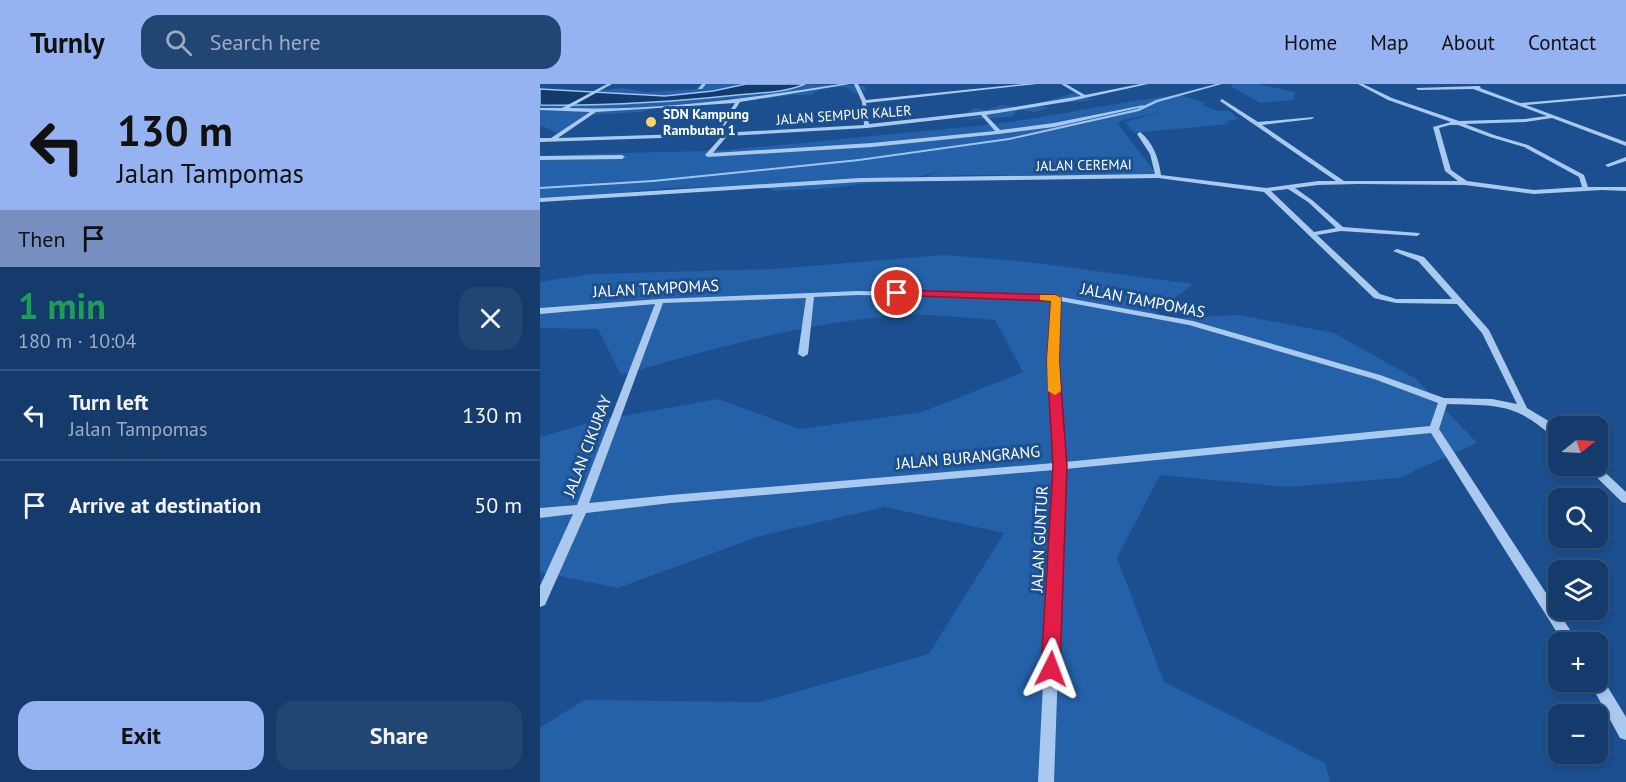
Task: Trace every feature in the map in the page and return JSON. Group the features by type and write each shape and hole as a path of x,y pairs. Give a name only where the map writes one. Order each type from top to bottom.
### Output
{"street":[{"path":"562,110 610,84"},
{"path":"797,93 821,84"},
{"name":"JALAN SEMPUR KALER","path":"540,109 594,111 738,101 848,84"},
{"path":"856,84 864,102 867,126"},
{"path":"864,102 1035,84"},
{"path":"1063,84 1085,97"},
{"name":"JALAN SEMPUR KALER","path":"540,140 867,126 984,114 1146,84"},
{"path":"1360,84 1390,99 1543,154 1582,176 1586,189"},
{"path":"1418,89 1485,87 1480,84"},
{"path":"1473,87 1626,144"},
{"path":"1518,105 1626,95"},
{"path":"1222,100 1342,183"},
{"path":"717,133 738,101"},
{"path":"727,133 708,156 872,145 999,132 1054,125 1142,106"},
{"path":"552,140 594,111"},
{"path":"984,114 999,132"},
{"path":"1465,183 1448,171 1436,128 1461,123 1499,122 1554,116"},
{"path":"1257,124 1312,118"},
{"path":"1140,134 1157,163 1158,176"},
{"path":"540,158 622,157"},
{"path":"1608,165 1626,159"},
{"name":"JALAN CEREMAI","path":"540,200 860,180 1158,176 1266,190 1342,183 1465,183 1534,192 1626,189"},
{"path":"1289,187 1310,201 1341,229"},
{"path":"1266,190 1377,296 1396,301 1459,302"},
{"path":"1314,234 1341,229 1417,234"},
{"path":"1397,251 1421,259 1486,332 1523,407 1548,425"},
{"name":"JALAN TAMPOMAS","path":"540,311 660,301 810,295 897,293 1056,298 1191,323 1366,373 1443,401 1510,404 1523,407"},
{"path":"802,354 810,295"},
{"name":"JALAN GUNTUR","path":"1046,782 1060,466 1053,360 1056,298"},
{"name":"JALAN CIKURAY","path":"540,601 581,510 660,301"},
{"path":"1443,401 1434,429 1565,632"},
{"name":"JALAN BURANGRANG","path":"540,513 671,499 1060,466 1434,429"},
{"path":"1602,476 1626,499"},
{"path":"1602,692 1626,732"}],"shaded area":[{"path":"701,84 745,84 712,91 665,96 593,91 622,88 646,92 696,89"},
{"path":"746,84 805,84 771,92 688,100 540,105 540,89 665,96 713,91"},
{"path":"805,84 864,86 866,90 856,94 847,88 834,87 811,95 751,100 729,98 700,106 658,107 641,112 587,115 580,118 580,122 566,131 556,133 540,125 540,105 688,100 771,92"},
{"path":"1256,84 1295,92 1294,100 1260,103 1230,86"},
{"path":"1074,93 1088,94 1077,96 1078,98 1096,99 1045,104 1038,106 1050,108 1035,112 1018,110 1011,117 960,120 1005,112 967,113 974,108 986,110 1002,105 1029,106"},
{"path":"1183,96 1207,103 1203,105 1217,111 1230,111 1239,119 1227,121 1229,124 1134,133 1125,122 1163,112 1122,120 1118,124 1158,176 968,175 924,177 942,171 916,177 831,188 775,191 762,185 670,188 540,200 540,157 722,150 814,142 993,124"},
{"path":"944,255 1029,262 1193,284 1147,319 1240,315 1334,333 1416,379 1477,443 1399,478 1287,487 1160,475 1117,558 1164,682 1325,763 1330,782 540,782 540,728 584,700 760,702 929,654 1004,533 885,507 760,536 618,588 540,572 540,437 595,421 718,399 800,429 922,412 1023,372 995,320 904,315 868,318 796,330 726,346 621,375 598,329 540,328 540,282 590,274 773,269"}],"waterway":[{"path":"540,188 653,181 859,160 1009,139 1138,110 1157,101 1220,84"}],"slow traffic":[{"path":"1044,297 1056,298 1053,360 1055,391"}],"place":[{"name":"SDN Kampung Rambutan 1","path":"651,122"}],"route":[{"path":"897,293 1056,298 1053,360 1060,466 1051,669"}]}
